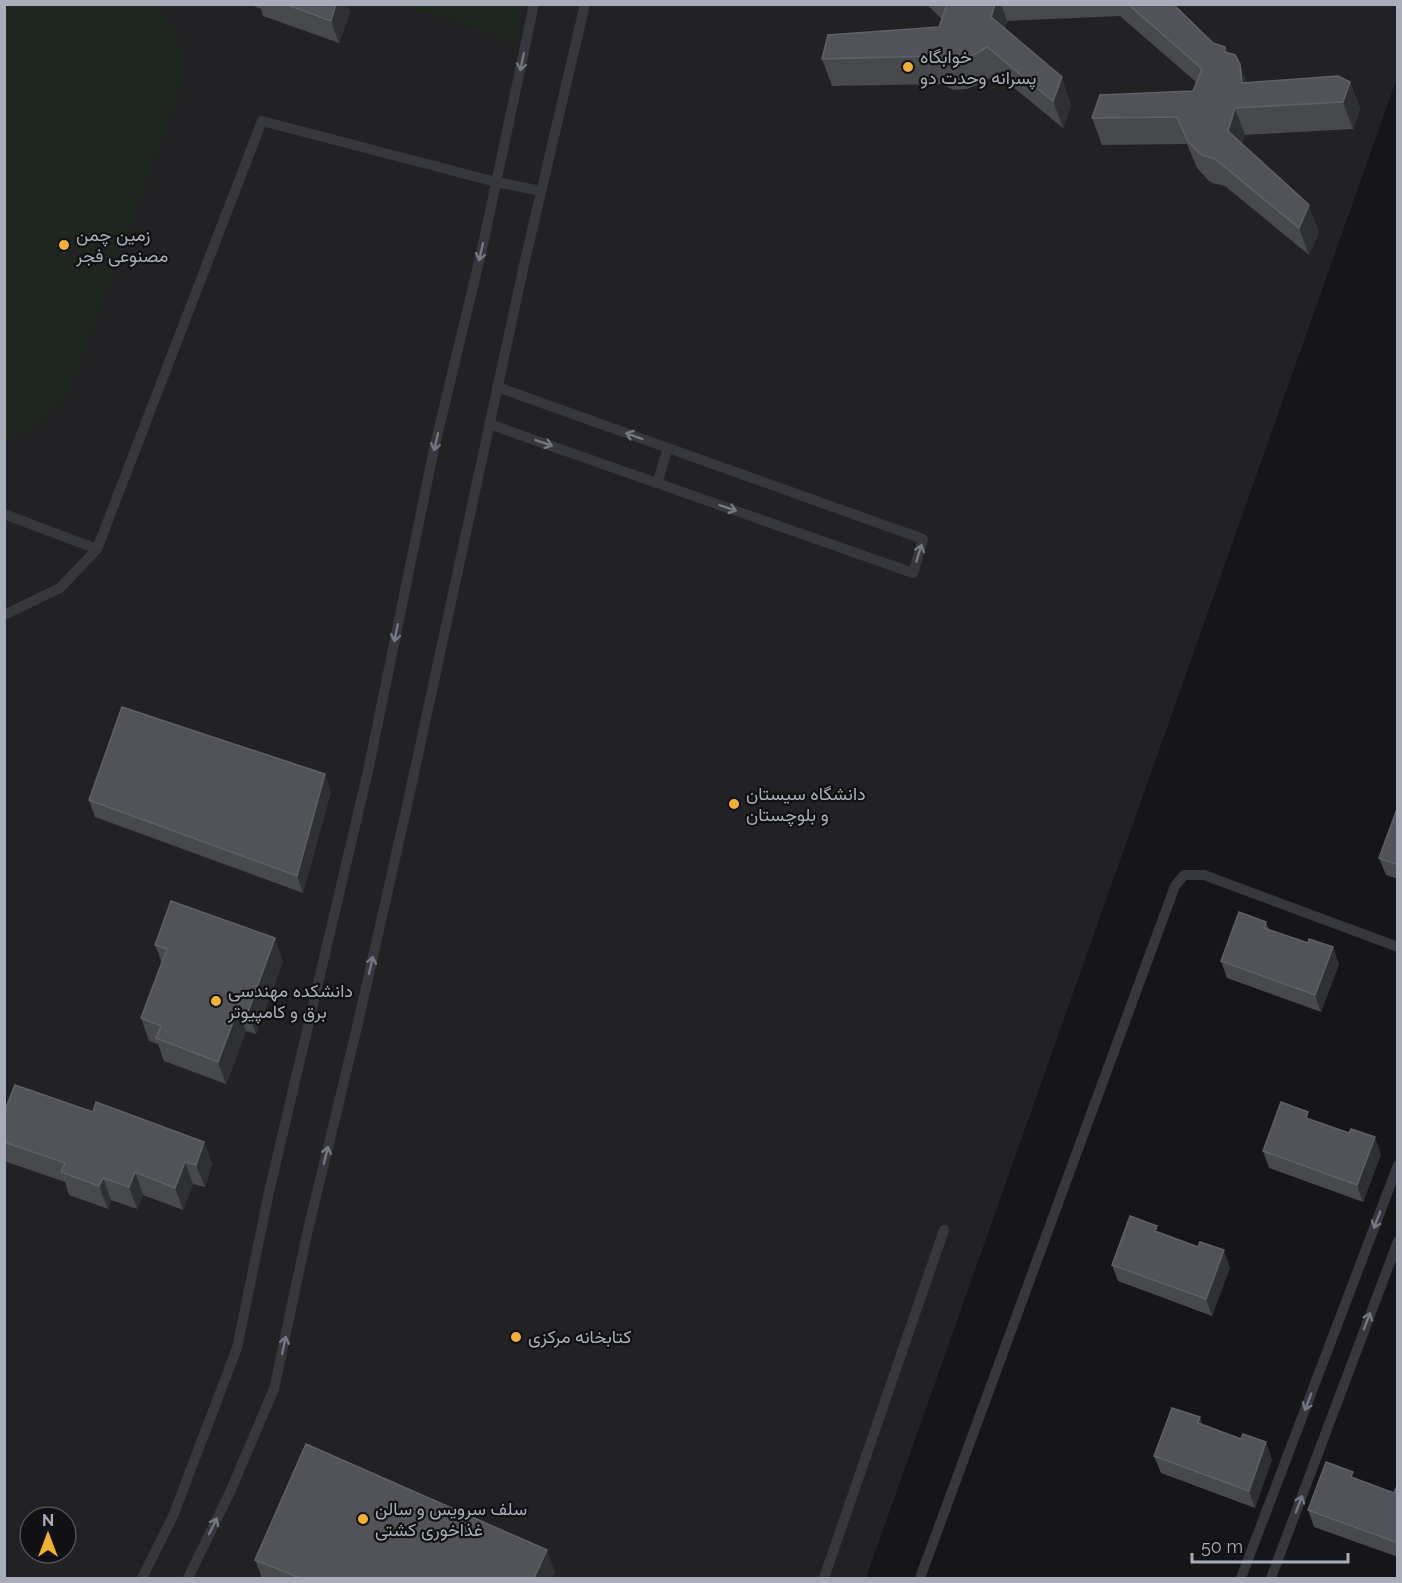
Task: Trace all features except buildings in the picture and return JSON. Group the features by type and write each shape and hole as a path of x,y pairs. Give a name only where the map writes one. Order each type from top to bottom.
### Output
{"lane":[{"path":"142,1578 172,1516 237,1348 269,1192 368,771 434,450 482,249 534,4"},
{"path":"188,1578 230,1492 274,1389 307,1233 358,1023 497,387 585,4"},
{"path":"4,615 60,588 97,549 262,121 496,182 541,191"},
{"path":"489,424 913,573 923,539 497,387"},
{"path":"657,483 668,448"},
{"path":"4,514 97,549"},
{"path":"920,1578 1175,886 1184,875 1204,875 1398,947"},
{"path":"1241,1578 1398,1165"},
{"path":"824,1578 944,1230"},
{"path":"1271,1578 1398,1241"}],"shaded area":[{"path":"524,4 516,43 405,5"},
{"name":"زمین چمن مصنوعی فجر","path":"4,5 156,5 175,29 183,55 180,93 68,397 30,432 5,440"},
{"name":"دانشگاه سیستان و بلوچستان","path":"5,5 1397,5 1397,78 866,1578 5,1578"}],"place":[{"name":"خوابگاه پسرانه وحدت دو","path":"908,67"},
{"name":"زمین چمن مصنوعی فجر","path":"64,245"},
{"name":"دانشگاه سیستان و بلوچستان","path":"734,804"},
{"name":"دانشکده مهندسی برق و کامپیوتر","path":"216,1001"},
{"name":"کتابخانه مرکزی","path":"516,1337"},
{"name":"سلف سرویس و سالن غذاخوری کشتی","path":"363,1519"}]}
